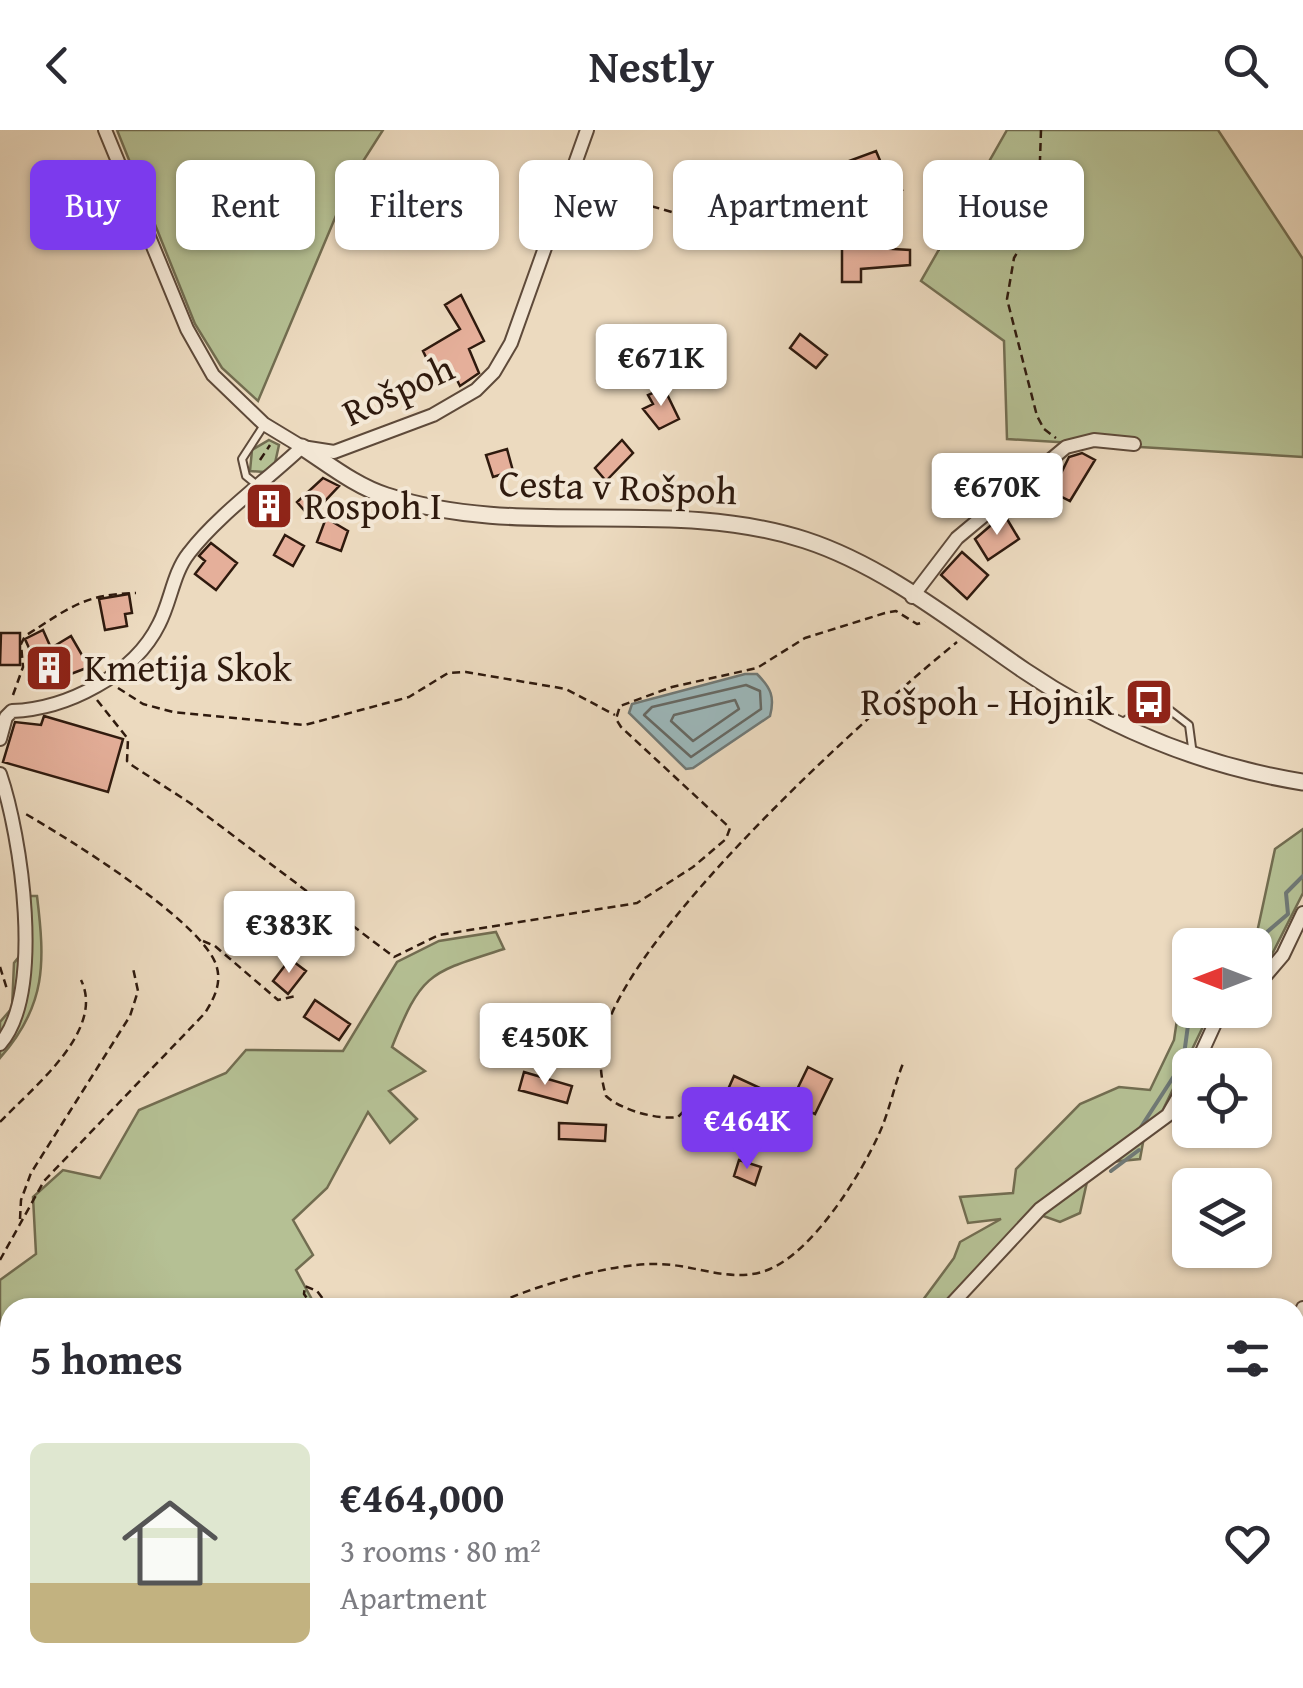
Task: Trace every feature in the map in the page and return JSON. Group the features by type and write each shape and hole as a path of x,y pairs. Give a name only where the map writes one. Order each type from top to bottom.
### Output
{"street":[{"path":"105,130 187,329 213,376 264,424 302,447"},
{"name":"Rošpoh","path":"575,160 587,130"},
{"name":"Rošpoh","path":"12,711 46,710 90,691 104,680 157,629 186,555 302,447 334,452 433,414 476,390 494,372 511,343 542,250"},
{"path":"912,597 956,538 1076,442 1134,444"},
{"name":"Cesta v Rošpoh","path":"302,447 382,495 429,508 489,515 693,518 753,526 809,541 886,578 1029,673 1118,724 1193,756 1254,774 1303,782"},
{"path":"0,739 6,717 12,711"},
{"path":"0,774 10,806 24,946 17,1019 0,1044"},
{"path":"1272,967 1303,913"},
{"path":"957,1298 1040,1209 1172,1108"}],"lane":[{"path":"260,488 246,476 242,459 264,424"},
{"path":"1118,724 1138,712 1167,708 1190,726 1193,756"}],"path":[{"path":"1042,130 1038,218 1014,258 1008,308 1040,423 1056,438 1076,442"},
{"path":"260,460 279,432"},
{"path":"12,711 25,636 80,600 96,594 136,593"},
{"path":"90,691 128,739 128,761 133,766 190,803 394,957 439,935 638,903 675,882 726,838 730,832 726,822 695,800 618,723 620,706 756,668 804,638 896,612 918,624 938,611"},
{"path":"684,1111 678,1117 661,1117 620,1105 606,1096 601,1073 603,1040 624,994 660,939 744,841 896,693 970,632"},
{"path":"104,680 143,704 173,712 304,725 409,697 448,673 466,672 566,689 616,715"},
{"path":"10,806 99,858 278,1000 296,996"},
{"path":"0,1260 54,1170 205,1013 218,988 218,974 201,941"},
{"path":"20,1221 20,1200 31,1174 130,1016 138,991 133,968"},
{"path":"0,1122 75,1036 86,1012 81,980"},
{"path":"511,1298 630,1266 659,1264 734,1275 780,1264 812,1235 850,1186 878,1136 904,1061"},
{"path":"306,1298 305,1286 322,1298"}],"green space":[{"path":"117,130 383,130 364,160 335,160 335,218 258,401 222,368 195,324 156,227 156,160 129,160"},
{"path":"1007,130 1218,130 1303,259 1303,457 1007,439 1004,341 921,281 939,250 1084,250 1084,160 990,160"},
{"path":"269,440 279,445 275,463 264,472 250,471 252,450"},
{"path":"1303,829 1303,893 1272,954 1272,928 1258,928 1275,849"},
{"path":"25,896 37,896 39,982 27,1020 0,1058 0,1022 12,1008 14,963 25,949"},
{"path":"496,932 504,949 444,971 421,989 412,1003 392,1047 425,1071 389,1091 417,1119 390,1143 368,1112 327,1188 293,1220 313,1255 296,1270 311,1298 0,1298 0,1280 36,1254 33,1197 63,1170 100,1178 139,1110 226,1073 246,1050 343,1051 397,962 439,941"},
{"path":"1176,1028 1202,1028 1193,1048 1172,1048 1172,1091 1160,1116 1146,1126 1140,1159 1091,1164 1080,1213 1060,1222 1032,1212 951,1298 924,1298 954,1258 960,1242 1001,1219 968,1223 960,1197 1013,1193 1016,1169 1080,1104 1119,1087 1150,1090"}],"water":[{"path":"757,674 769,688 770,716 693,768 686,769 629,713 632,704"}],"building":[{"path":"876,151 880,160 852,160"},
{"path":"842,250 910,250 910,265 861,269 861,282 842,282"},
{"path":"461,295 484,341 469,349 479,373 460,386 454,374 438,382 423,351 460,329 445,305"},
{"path":"800,334 827,355 816,368 790,348"},
{"path":"671,356 692,359 688,379 668,376"},
{"path":"664,388 679,419 659,429 643,409 653,404 648,395"},
{"path":"622,440 633,453 606,481 595,468"},
{"path":"507,449 513,471 493,477 486,455"},
{"path":"1082,453 1095,460 1070,501 1052,492 1069,457"},
{"path":"323,478 339,486 310,517 297,502"},
{"path":"1004,514 1019,539 988,560 975,539"},
{"path":"326,518 348,531 341,551 317,542"},
{"path":"285,535 304,546 293,566 274,555"},
{"path":"211,543 237,563 216,590 195,574 205,561 199,556"},
{"path":"962,552 988,575 967,599 941,575"},
{"path":"129,594 132,613 125,614 127,626 105,630 99,599"},
{"path":"43,630 51,648 71,636 89,667 45,684 25,639"},
{"path":"1,633 20,633 20,665 0,665"},
{"path":"44,716 123,739 108,792 3,762 15,722 41,725"},
{"path":"290,959 306,971 288,994 273,981"},
{"path":"315,1000 350,1024 339,1040 304,1017"},
{"path":"808,1067 832,1079 815,1114 791,1102"},
{"path":"524,1072 572,1086 567,1103 519,1090"},
{"path":"734,1076 773,1094 750,1155 696,1129 710,1100 721,1105"},
{"path":"559,1123 606,1125 605,1141 559,1139"},
{"path":"739,1160 761,1167 755,1185 734,1176"}],"waterway":[{"path":"1272,928 1288,914 1286,893 1303,876"},
{"path":"1141,1127 1183,1062 1188,1028"},
{"path":"1111,1171 1139,1150"}],"place":[{"name":"Rospoh I","path":"269,506"},
{"name":"Kmetija Skok","path":"49,668"},
{"name":"Rošpoh - Hojnik","path":"1149,702"}]}
